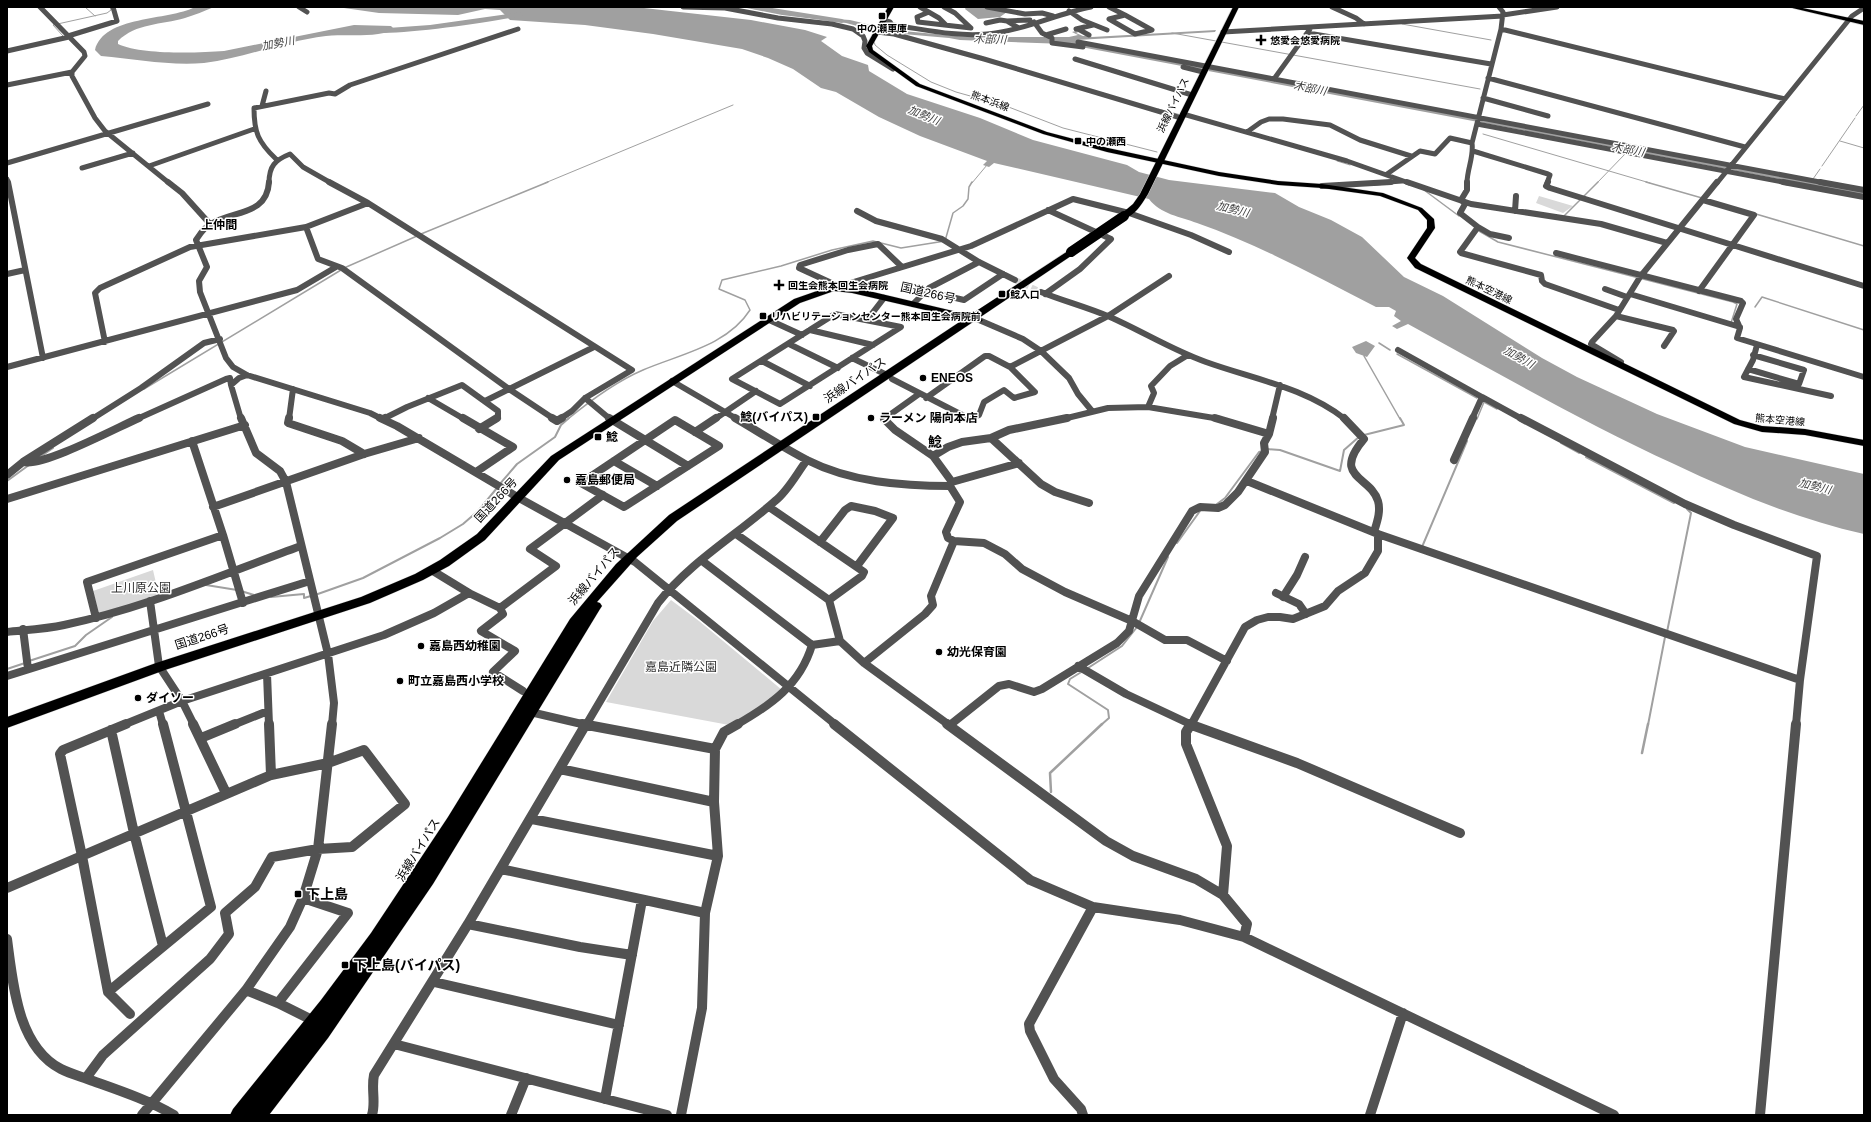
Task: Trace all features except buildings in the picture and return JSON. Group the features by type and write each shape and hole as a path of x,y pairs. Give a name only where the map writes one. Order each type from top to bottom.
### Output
{"highway":[{"name":"浜線バイパス","path":"258,1115 319,1026 424,884 525,711 587,619 631,560 685,519 786,448 1127,215 1144,194 1236,7"},
{"name":"国道266号","path":"7,723 60,701 159,666 360,602 433,571 470,546 502,518 540,471 555,458 611,420 797,301 836,287 976,319"},
{"name":"浜線バイパス","path":"239,1115 319,1026"}],"main road":[{"name":"熊本浜線","path":"891,7 869,46 871,51 909,80 931,91 991,111 1045,133 1159,162"},
{"path":"1792,7 1864,23"},
{"name":"熊本空港線","path":"1159,162 1262,181 1322,186 1381,194 1420,209 1427,215 1432,224 1429,232 1412,256 1411,260 1414,263 1631,371 1750,427 1819,434 1864,443"}],"street":[{"path":"7,85 72,72 85,56 84,52 40,7"},
{"path":"7,51 68,36 117,21 113,7"},
{"path":"299,7 307,12"},
{"path":"683,7 725,8 778,18 844,26 863,36 865,41 864,48 867,53 893,69"},
{"path":"920,7 939,18 946,26"},
{"path":"929,12 917,17 918,22 971,28 955,13 944,7"},
{"path":"987,7 1025,14 1042,13 1054,17"},
{"path":"882,22 890,22 892,25 963,34 989,34 1054,17 1069,11 1092,7"},
{"path":"1110,7 1126,15 1152,30 1135,34 1109,19 1126,15"},
{"path":"1332,7 1360,20 1364,24"},
{"path":"1461,200 1467,190 1466,175 1473,151 1472,143 1491,64 1502,29 1503,12 1499,7"},
{"path":"1224,31 1309,30 1364,24 1503,16 1557,7"},
{"path":"1631,371 1631,368 1591,344 1618,313 1640,277 1730,165 1850,20 1864,8"},
{"path":"1069,11 1093,25 1107,31"},
{"path":"986,23 1000,20 1040,20"},
{"path":"1007,21 1017,27"},
{"path":"1034,22 1046,35 1052,38 1052,43 1274,79 1864,190"},
{"path":"1089,34 1079,30 1093,25"},
{"path":"276,159 264,148 254,129 254,108 329,93 335,94 350,85 518,29"},
{"path":"1046,35 1066,29"},
{"path":"1502,29 1785,99"},
{"path":"1309,30 1491,64"},
{"path":"1274,79 1309,30"},
{"path":"877,32 894,34 1182,116 1246,132 1347,161 1478,205 1601,224 1667,243"},
{"path":"1078,42 1205,69"},
{"path":"1075,59 1192,95"},
{"path":"72,72 81,94 95,118 105,131 182,193 210,224"},
{"path":"1488,78 1745,147"},
{"path":"262,106 266,91"},
{"path":"1483,98 1548,116"},
{"path":"7,163 208,104"},
{"path":"1246,132 1261,122 1269,119 1283,119 1330,125 1360,140 1411,156"},
{"path":"1477,124 1864,197"},
{"path":"148,166 254,129"},
{"path":"1387,174 1420,151 1435,154 1450,138 1472,143"},
{"path":"1473,151 1550,175 1546,186 1581,199 1864,286"},
{"path":"82,168 133,153"},
{"path":"306,227 318,259 342,268 509,389 557,421 572,411 585,398 632,370 368,203 303,167 290,154 276,159 269,168 269,192 259,205 210,224 196,240 207,267 199,281 200,292 220,339 226,358 233,367 247,375 383,419 419,438 519,498 631,560 1030,880 1093,907 1180,920 1244,937 1614,1115"},
{"path":"7,179 10,203 43,358"},
{"path":"1322,186 1405,180"},
{"path":"1515,211 1516,196"},
{"path":"902,267 878,244 832,253 800,265 799,268 836,287 958,251 1073,199 1191,235 1229,252"},
{"path":"1461,200 1465,204 1460,214 1477,229 1490,234 1509,238"},
{"path":"1699,290 1754,215 1703,200"},
{"path":"104,342 95,293 96,290 198,244 306,227 368,203"},
{"path":"1048,210 1111,239 1067,280 1043,293 1064,302 1108,316 1188,355 1296,390 1327,405 1342,415 1362,436 1352,459 1353,473 1378,498 1380,508 1376,533 1378,551 1365,573 1338,591 1325,606 1293,620 1280,615 1254,622 1245,627 1186,732 1186,744 1227,846 1223,895"},
{"path":"857,211 876,221 942,239 958,251 1015,280"},
{"path":"1477,229 1460,252 1461,253 1541,275 1542,281 1545,284 1618,313 1673,330 1672,335 1664,346"},
{"path":"1556,253 1640,277 1699,290 1743,303 1736,319 1740,327 1737,338 1864,377"},
{"path":"913,304 926,291 979,262"},
{"path":"7,367 297,290 336,267"},
{"path":"7,274 25,270"},
{"path":"926,291 964,300 1003,274"},
{"path":"1010,367 1108,316 1169,276"},
{"path":"1605,289 1740,327"},
{"path":"867,320 884,298"},
{"path":"835,314 901,327 780,404 732,379 810,330 835,314"},
{"path":"767,319 802,335"},
{"path":"976,319 1023,340 1041,351 1063,371 1073,384 1078,394 1092,411"},
{"path":"810,330 873,345"},
{"path":"7,475 23,462 141,388 204,343 220,339"},
{"path":"789,344 838,368"},
{"path":"1758,345 1744,377 1832,396"},
{"path":"485,401 594,347"},
{"path":"1398,350 1583,452 1685,504 1773,540 1818,556 1800,680 1760,1115"},
{"path":"1148,407 1154,394 1151,386 1170,366 1188,355"},
{"path":"1748,369 1799,384 1804,370 1753,355"},
{"path":"852,358 890,377 926,398 968,418 979,415 984,402 1004,390 1014,398 1035,392 1010,367 994,358 985,356 926,398"},
{"path":"762,360 810,386"},
{"path":"231,385 239,378 247,375"},
{"path":"23,462 28,463 50,458 230,378 231,385 255,451 263,460 280,470 286,482 328,654 334,703 328,763 318,849 303,898 290,928 246,990 142,1115"},
{"path":"672,381 807,460 832,472 914,486 951,484 1019,463"},
{"path":"383,419 407,407 462,385 498,411 498,417 479,429"},
{"path":"950,725 999,686 1009,684 1034,692 1042,689 1078,666 1117,644 1129,631 1139,596 1192,511 1202,505 1216,508 1225,505 1247,481 1265,452 1264,443 1269,434 1280,386"},
{"path":"293,389 288,424 342,442 364,454"},
{"path":"694,432 756,392"},
{"path":"920,394 884,419 895,430 933,456 951,484 960,502 946,532 948,538 984,543 1005,554 1022,569 1065,592 1132,621 1165,640 1187,640 1227,661"},
{"path":"1454,460 1482,397"},
{"path":"428,398 479,429 514,447 476,472"},
{"path":"585,398 611,420 688,466"},
{"path":"933,456 948,447 962,442 991,438 1009,430 1108,408 1148,407 1220,419 1269,434"},
{"path":"675,420 719,446 624,507 581,483 645,440 675,420"},
{"path":"7,499 245,425"},
{"path":"213,507 364,454 419,438"},
{"path":"991,438 1041,484 1055,492 1089,503"},
{"path":"192,441 243,603"},
{"path":"372,1115 374,1108 370,1084 374,1076 434,982 532,819 585,725 658,603 668,590 701,560 736,534 777,500 807,460"},
{"path":"614,461 657,486"},
{"path":"1247,481 1376,533 1800,680"},
{"path":"500,608 556,566 530,549 563,522 603,495"},
{"path":"820,542 845,510 851,506 875,511 893,518 857,566"},
{"path":"769,507 864,572 862,576 829,600"},
{"path":"736,534 829,600 840,641 864,663 1106,841 1133,856 1196,878 1223,895 1247,924 1244,937"},
{"path":"96,618 87,582 222,535"},
{"path":"864,663 933,605 931,596 954,540"},
{"path":"7,632 68,625 96,618 150,601 301,546"},
{"path":"1304,556 1297,575 1280,595 1299,604 1306,614"},
{"path":"701,560 812,645 840,641"},
{"path":"433,571 469,593 500,608 503,614 480,631 515,651 493,672 523,691"},
{"path":"7,676 243,603 310,580"},
{"path":"130,1014 108,992 82,856 60,754 63,750 182,702 384,634 434,613 469,593"},
{"path":"150,601 159,666 182,702 201,738 226,793"},
{"path":"23,629 28,669"},
{"path":"681,1115 702,1008 705,913 718,856 714,802 716,764 715,749 724,732 763,710 789,688 808,658 812,645"},
{"path":"1078,666 1126,694 1191,725 1297,763 1460,833"},
{"path":"267,674 271,775"},
{"path":"108,992 211,907 159,711"},
{"path":"201,738 268,711"},
{"path":"525,711 585,725 715,749"},
{"path":"111,730 134,833 163,946"},
{"path":"7,888 185,810 271,775 328,763 364,750 405,804 352,847 318,849 272,857 255,887 225,913 230,934 210,959 103,1054 86,1078"},
{"path":"560,769 714,802"},
{"path":"532,819 718,856"},
{"path":"501,869 705,913"},
{"path":"278,1003 348,913 303,898"},
{"path":"605,1100 642,900"},
{"path":"1083,1115 1081,1109 1054,1079 1030,1031 1029,1024 1093,907"},
{"path":"468,924 580,947 632,955"},
{"path":"7,938 21,1020 38,1050 53,1064 61,1069 152,1102 174,1115"},
{"path":"434,982 619,1025"},
{"path":"246,990 278,1003 319,1026"},
{"path":"1370,1115 1403,1013"},
{"path":"394,1044 667,1115"},
{"path":"511,1115 526,1078"}],"green space":[{"path":"1539,196 1573,206 1563,213 1536,203"},
{"name":"上川原公園","path":"153,570 159,596 96,617 93,591"},
{"name":"嘉島近隣公園","path":"671,600 699,621 782,690 760,707 729,725 606,702 653,621"}],"water":[{"path":"195,7 214,7 185,18 149,25 133,31 118,41 118,44 128,48 155,52 213,52 354,25 391,26 395,30 370,35 310,38 219,61 191,64 165,63 101,56 95,50 101,39 111,30 123,25 169,15"},
{"path":"337,7 635,7 751,20 805,30 827,37 821,41 842,56 868,65 869,71 907,94 980,118 1033,140 1127,165 1139,172 1169,180 1275,193 1299,207 1331,220 1362,237 1404,277 1443,296 1542,358 1577,377 1657,414 1745,447 1864,474 1864,534 1791,513 1743,495 1674,464 1573,414 1408,324 1397,329 1392,326 1401,321 1394,316 1396,311 1389,307 1376,307 1266,251 1197,223 1165,212 1149,199 994,163 989,167 983,165 987,161 920,136 879,117 836,92 821,88 793,69 742,49 653,34 585,25 510,20 500,10 485,9 458,15 379,13"},
{"path":"742,7 755,7 807,17 850,20 892,30 968,37 1069,37 1078,35 1072,32 1079,30 1081,31 1076,33 1083,36 1088,35 1092,37 1216,30 1215,32 1077,40 1076,42 1864,191 1864,195 1065,44 960,40 880,32 846,23 782,15"},
{"path":"966,7 981,7 1007,12 1000,17 978,19 965,9"},
{"path":"1366,341 1375,346 1367,357 1356,353 1352,347"}],"waterway":[{"path":"85,7 95,16"},
{"path":"95,16 107,13 111,10 110,7"},
{"name":"木部川","path":"753,7 842,21"},
{"name":"加勢川","path":"374,31 393,31 430,27 523,14"},
{"path":"62,37 63,36 53,25 95,16"},
{"path":"1402,24 1491,40"},
{"path":"1172,33 1480,89"},
{"path":"874,41 875,45 887,55 931,82 956,92 1006,106 1063,128 1157,152"},
{"path":"545,183 733,105"},
{"path":"1856,116 1864,105"},
{"path":"1158,109 1181,115"},
{"path":"1822,166 1855,118"},
{"path":"1483,134 1609,171"},
{"path":"1840,141 1864,148"},
{"path":"1609,171 1626,153"},
{"path":"1337,161 1350,165"},
{"path":"972,183 987,165"},
{"path":"1813,179 1820,169"},
{"path":"1597,183 1609,171"},
{"path":"1609,171 1650,183"},
{"path":"421,234 548,182"},
{"path":"568,419 594,398 623,380 657,364 702,348 729,332 750,310 745,300 719,289 722,280 781,266 832,250 873,241 901,248 945,241 953,213 963,206 968,199 969,187 972,182"},
{"path":"1646,182 1702,198"},
{"path":"1564,216 1597,183"},
{"path":"1424,190 1459,216"},
{"path":"1756,214 1864,246"},
{"path":"1479,231 1498,242 1733,302 1737,304 1731,323"},
{"path":"344,268 417,236"},
{"path":"144,389 341,270"},
{"path":"1755,307 1762,297 1864,330"},
{"path":"1379,343 1390,350"},
{"path":"1397,354 1477,398"},
{"path":"1364,356 1400,419"},
{"path":"1477,419 1484,402 1497,409"},
{"path":"499,485 517,464 555,437 561,425 569,418"},
{"path":"1364,435 1404,425 1400,418"},
{"path":"1267,449 1280,450 1340,471 1344,450 1360,436"},
{"path":"1422,547 1467,441"},
{"path":"1561,443 1579,453"},
{"path":"40,457 53,448"},
{"path":"1217,504 1225,498 1259,452 1263,451"},
{"path":"1586,457 1674,503"},
{"path":"7,481 29,465"},
{"path":"315,595 363,578 440,538 463,524 478,511 497,488"},
{"path":"1667,632 1691,513 1687,509"},
{"path":"1177,543 1200,511"},
{"path":"1139,623 1168,557"},
{"path":"206,585 237,590"},
{"path":"241,591 254,595"},
{"path":"271,597 304,594 304,598 311,596"},
{"path":"29,661 75,646 86,635 112,617"},
{"path":"1088,668 1122,646 1137,627"},
{"path":"1648,725 1665,637"},
{"path":"7,669 25,663"},
{"path":"1083,671 1070,679 1068,684 1108,710 1109,718 1101,725"},
{"path":"1051,792 1050,773 1102,724"},
{"path":"1642,753 1648,724"}],"tunnel":[{"path":"1015,280 1041,292"}],"place":[{"name":"中の瀬車庫","path":"882,16"},
{"name":"悠愛会悠愛病院","path":"1261,40"},
{"name":"中の瀬西","path":"1078,141"},
{"name":"回生会熊本回生会病院","path":"779,285"},
{"name":"鯰入口","path":"1002,294"},
{"name":"リハビリテーションセンター熊本回生会病院前","path":"763,316"},
{"name":"ENEOS","path":"923,378"},
{"name":"鯰(バイパス)","path":"816,417"},
{"name":"ラーメン 陽向本店","path":"871,418"},
{"name":"鯰","path":"598,437"},
{"name":"嘉島郵便局","path":"567,480"},
{"name":"嘉島西幼稚園","path":"421,646"},
{"name":"幼光保育園","path":"939,652"},
{"name":"町立嘉島西小学校","path":"400,681"},
{"name":"ダイソー","path":"138,698"},
{"name":"下上島","path":"298,894"},
{"name":"下上島(バイパス)","path":"345,965"}],"district":[{"name":"上仲間","path":"219,225"},
{"name":"鯰","path":"935,442"}]}
